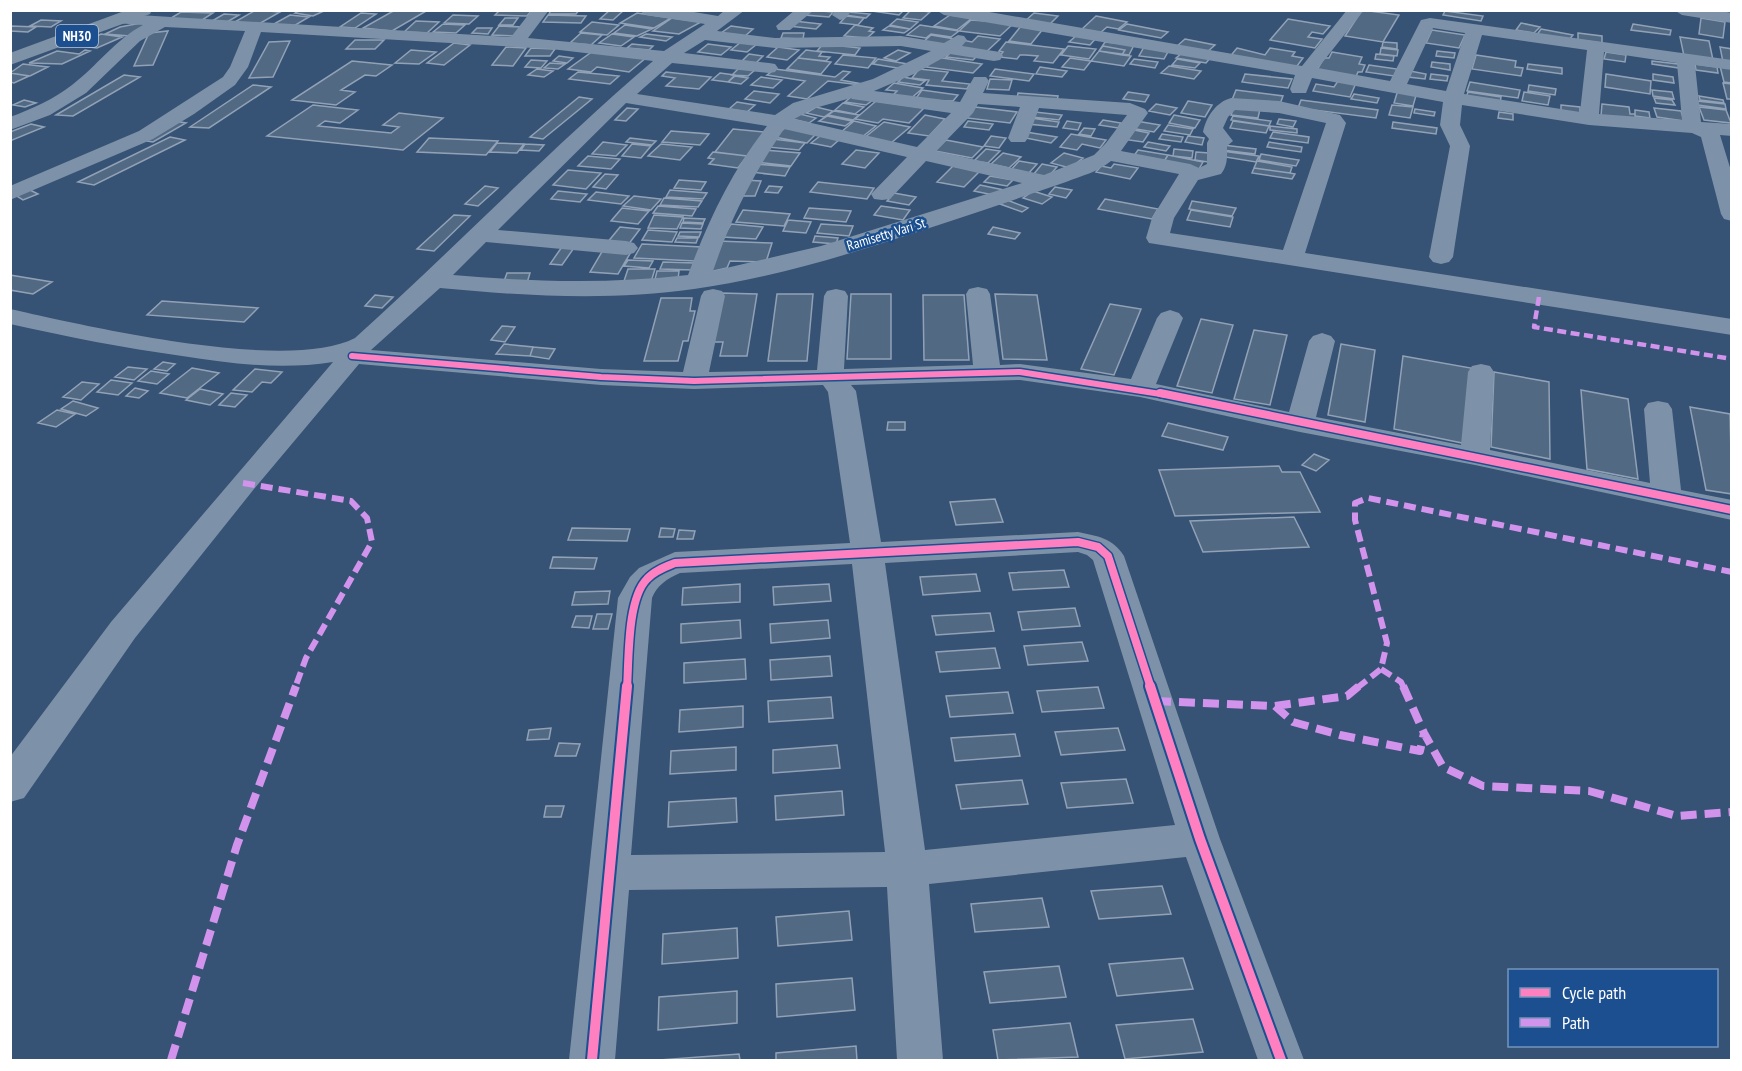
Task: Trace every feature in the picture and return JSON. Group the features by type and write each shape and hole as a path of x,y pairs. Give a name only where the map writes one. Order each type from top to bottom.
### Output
{"highway":[{"name":"NH30","path":"10,52 121,15 144,10"},
{"name":"NH30","path":"10,60 121,15"}],"street":[{"path":"516,42 541,10"},
{"path":"646,10 720,21"},
{"path":"10,787 123,630 351,354 434,280 622,97 669,56 737,10"},
{"path":"784,26 806,10"},
{"path":"944,10 1020,16 1106,36 1305,73 1589,119 1692,125 1731,130"},
{"path":"1290,110 1305,73 1356,10"},
{"path":"1682,10 1731,18"},
{"path":"121,15 161,22 516,42 769,68"},
{"path":"882,194 969,104 994,56 1020,16"},
{"path":"1396,87 1427,24 1438,17 1475,29 1731,65"},
{"path":"10,124 43,111 79,89 134,37 161,22"},
{"path":"10,194 146,135 187,110 229,81 239,67 255,27"},
{"path":"1442,257 1460,146 1450,125 1453,98 1475,29"},
{"path":"700,34 775,43 901,40 952,45 994,56"},
{"path":"694,381 710,245 743,172 754,154 783,117 808,104 851,93 898,74 952,45"},
{"path":"1589,119 1596,46"},
{"path":"1686,59 1692,125"},
{"path":"851,93 969,104 1032,102 1137,111 1138,113 1119,138 1110,155 1190,170 1190,176 1163,218 1157,238 1731,327"},
{"path":"622,97 780,122 1046,182"},
{"path":"1017,138 1032,102"},
{"path":"1190,176 1214,170 1217,164 1217,143 1223,141 1213,132 1213,126 1225,107 1239,103 1290,110 1325,117 1336,123 1293,258"},
{"path":"1692,125 1710,134 1731,214"},
{"name":"Ramisetty Vari St","path":"434,280 501,287 705,288 798,261 1046,182 1094,164 1110,155"},
{"path":"481,235 626,248"},
{"path":"978,294 987,371"},
{"path":"836,296 830,376 842,391 867,551 907,869 920,1060"},
{"path":"10,316 102,336 219,354 268,358 351,354 601,377 694,381 987,371 1020,372 1140,389 1300,424 1475,456 1731,510"},
{"path":"1140,389 1170,318"},
{"path":"1300,424 1322,341"},
{"path":"1475,456 1481,372"},
{"path":"1658,409 1666,495"},
{"path":"592,1060 635,598 641,583 656,571 675,563 867,551 1078,542 1098,547 1108,556 1200,839 1281,1060"},
{"path":"611,873 907,869 1200,839"}],"building":[{"path":"256,10 280,12 257,25 233,23"},
{"path":"300,10 326,10 313,16 295,13"},
{"path":"395,10 428,10 392,31 363,28"},
{"path":"500,10 532,10 527,16 495,15"},
{"path":"551,10 579,10 576,14 549,14"},
{"path":"610,10 624,10 613,20 600,19"},
{"path":"809,10 833,12 829,17 805,15"},
{"path":"865,10 901,10 903,11 899,15"},
{"path":"911,10 930,12 921,20 903,18"},
{"path":"1362,10 1399,15 1383,42 1345,36"},
{"path":"1445,11 1483,16 1481,21 1443,15"},
{"path":"181,12 213,13 199,22 166,21"},
{"path":"848,12 870,14 866,18 845,15"},
{"path":"361,13 376,14 355,28 340,27"},
{"path":"637,13 671,18 654,28 620,23"},
{"path":"1034,13 1058,16 1048,26 1024,22"},
{"path":"224,14 239,15 227,22 212,21"},
{"path":"290,15 309,17 292,27 272,25"},
{"path":"453,15 478,16 469,24 444,23"},
{"path":"548,15 586,16 581,23 543,22"},
{"path":"950,15 972,18 957,30 934,26"},
{"path":"846,16 864,18 858,25 840,23"},
{"path":"1096,16 1127,22 1118,29 1107,27 1100,33 1081,30"},
{"path":"505,18 518,18 513,25 499,25"},
{"path":"672,18 701,22 679,34 653,31"},
{"path":"1701,18 1725,22 1723,38 1699,34"},
{"path":"897,19 918,22 910,29 890,25"},
{"path":"1288,19 1330,26 1323,34 1312,32 1308,37 1322,39 1315,48 1270,40"},
{"path":"41,20 61,21 51,27 30,26"},
{"path":"971,20 1014,23 1000,36 959,31"},
{"path":"416,21 439,22 427,33 404,32"},
{"path":"794,21 821,24 816,29 788,26"},
{"path":"592,22 619,25 607,35 580,32"},
{"path":"141,23 155,24 130,36 105,34 120,27"},
{"path":"1521,23 1540,27 1534,33 1516,30"},
{"path":"443,24 465,25 456,33 433,32"},
{"path":"1127,24 1168,32 1161,38 1119,30"},
{"path":"1633,24 1671,30 1670,35 1631,30"},
{"path":"625,25 652,29 637,36 614,33"},
{"path":"855,25 873,28 869,31 874,32 867,38 844,36"},
{"path":"920,25 959,31 951,37 931,34 926,38 907,35"},
{"path":"499,26 523,27 516,36 492,35"},
{"path":"731,26 753,29 745,36 721,33"},
{"path":"889,26 910,29 904,33 883,30"},
{"path":"1021,26 1043,29 1031,44 1009,41"},
{"path":"10,27 36,27 28,32 10,31"},
{"path":"477,28 492,28 488,34 472,33"},
{"path":"1541,29 1573,35 1568,41 1536,36"},
{"path":"1432,30 1465,35 1459,48 1426,43"},
{"path":"168,31 153,65 134,66 149,33"},
{"path":"581,33 602,35 591,45 570,43"},
{"path":"783,33 804,33 803,39 781,38"},
{"path":"1578,33 1602,36 1602,43 1578,40"},
{"path":"101,34 122,37 97,48 82,46 91,43 84,42"},
{"path":"612,34 634,37 621,46 599,43"},
{"path":"646,34 672,37 666,41 640,37"},
{"path":"931,35 955,39 945,48 921,44"},
{"path":"1077,35 1097,37 1090,45 1069,42"},
{"path":"978,36 1000,39 984,54 952,49 962,40 972,42"},
{"path":"1680,37 1709,41 1713,60 1684,56"},
{"path":"1185,39 1215,45 1206,53 1176,47"},
{"path":"355,40 384,40 375,49 346,49"},
{"path":"290,41 273,77 249,78 269,42"},
{"path":"741,42 757,44 747,52 731,50"},
{"path":"1006,42 1064,49 1053,63 1034,61 1038,56 1020,55 1017,59 999,57 1003,52 999,51"},
{"path":"1105,42 1134,45 1129,55 1099,51"},
{"path":"1383,42 1397,43 1397,49 1382,47"},
{"path":"454,43 470,45 444,65 427,63"},
{"path":"632,44 653,46 649,50 627,48"},
{"path":"708,44 731,47 721,55 698,52"},
{"path":"823,44 860,48 855,55 817,51"},
{"path":"1068,46 1096,49 1089,59 1061,55"},
{"path":"1103,46 1125,50 1122,55 1099,51"},
{"path":"506,47 526,48 513,66 492,65"},
{"path":"778,47 799,50 787,60 767,57"},
{"path":"1144,47 1169,50 1164,59 1139,56"},
{"path":"1720,47 1732,49 1732,63 1723,62"},
{"path":"531,48 555,49 550,56 525,56"},
{"path":"1237,48 1265,55 1270,48 1295,52 1292,56 1303,58 1294,70 1228,59"},
{"path":"1381,48 1398,50 1397,56 1380,54"},
{"path":"85,50 90,51 62,64 29,63 57,51 79,54"},
{"path":"411,50 436,52 419,64 395,63"},
{"path":"806,50 822,52 819,56 830,57 826,61 798,58"},
{"path":"898,50 910,53 896,61 884,58"},
{"path":"593,51 647,57 629,72 597,67 591,72 568,69"},
{"path":"952,51 979,54 973,60 946,57"},
{"path":"1099,51 1131,56 1124,66 1091,61"},
{"path":"1437,51 1455,53 1454,58 1436,56"},
{"path":"1332,52 1362,57 1359,64 1365,65 1362,72 1358,72 1355,79 1315,73 1324,58 1329,58"},
{"path":"1606,52 1626,55 1625,62 1604,59"},
{"path":"1182,53 1211,57 1206,63 1176,58"},
{"path":"749,54 763,56 756,63 742,61"},
{"path":"1376,54 1394,56 1393,61 1375,59"},
{"path":"843,55 876,58 868,68 835,64"},
{"path":"1476,55 1516,61 1515,67 1523,68 1521,76 1472,69"},
{"path":"559,56 573,58 567,63 553,61"},
{"path":"936,57 982,64 973,73 926,67"},
{"path":"798,58 831,62 821,74 787,69"},
{"path":"1070,58 1091,61 1084,70 1062,67"},
{"path":"878,59 908,64 903,69 873,64"},
{"path":"1134,59 1158,62 1155,68 1130,64"},
{"path":"1177,59 1200,63 1195,68 1172,65"},
{"path":"531,60 547,61 541,68 525,67"},
{"path":"352,61 392,65 376,76 365,75 341,90 355,92 336,105 292,100"},
{"path":"1652,61 1678,64 1679,68 1652,64"},
{"path":"1432,62 1450,64 1450,70 1431,67"},
{"path":"550,63 565,64 558,69 544,68"},
{"path":"23,64 48,67 30,76 10,73"},
{"path":"1528,64 1562,68 1562,74 1527,69"},
{"path":"1695,64 1717,67 1718,73 1696,70"},
{"path":"1369,65 1397,69 1394,76 1366,72"},
{"path":"1169,66 1201,71 1194,79 1161,73"},
{"path":"1720,66 1732,67 1732,83 1724,82"},
{"path":"740,67 756,69 748,76 732,75"},
{"path":"1040,67 1067,71 1062,77 1036,74"},
{"path":"537,69 553,71 544,77 528,75"},
{"path":"775,69 835,77 843,71 850,72 841,80 863,84 828,81 807,99 788,96 805,81 767,75"},
{"path":"919,69 948,72 942,81 970,84 967,89 926,85 929,80 912,78"},
{"path":"995,69 1034,74 1029,81 990,76"},
{"path":"1410,71 1426,74 1425,79 1408,77"},
{"path":"578,72 619,76 610,84 569,79"},
{"path":"666,72 711,77 699,89 666,86 675,78 662,76"},
{"path":"10,73 29,76 14,83 10,82"},
{"path":"720,73 735,75 728,82 712,80"},
{"path":"1245,74 1292,79 1288,88 1242,82"},
{"path":"1431,74 1448,76 1447,81 1430,79"},
{"path":"1606,74 1651,81 1650,94 1605,87"},
{"path":"1653,74 1673,77 1674,83 1653,80"},
{"path":"124,75 140,77 73,116 56,115"},
{"path":"735,76 748,78 741,84 728,82"},
{"path":"761,77 782,80 773,88 751,85"},
{"path":"903,77 925,81 920,85 898,82"},
{"path":"990,79 1012,80 1009,90 987,89"},
{"path":"1338,81 1356,83 1350,97 1313,91 1316,84 1334,87"},
{"path":"1470,82 1520,90 1518,98 1467,91"},
{"path":"894,83 923,88 909,100 891,97 897,91 886,90"},
{"path":"1723,83 1732,84 1732,99 1727,99"},
{"path":"253,85 271,87 209,128 190,127"},
{"path":"1529,85 1556,89 1555,95 1528,91"},
{"path":"922,90 958,95 953,101 914,101"},
{"path":"1236,90 1283,96 1279,107 1232,100"},
{"path":"1398,90 1417,92 1413,106 1394,103"},
{"path":"1652,90 1672,92 1674,99 1653,96"},
{"path":"754,91 779,94 770,103 745,99"},
{"path":"1128,92 1149,95 1145,102 1123,99"},
{"path":"1468,92 1501,97 1500,104 1466,98"},
{"path":"1524,92 1550,96 1548,105 1522,101"},
{"path":"1018,93 1058,96 1057,101 1017,98"},
{"path":"1354,94 1379,98 1377,103 1351,99"},
{"path":"852,96 873,100 866,105 845,102"},
{"path":"1699,96 1723,100 1724,103 1700,100"},
{"path":"579,97 592,99 543,139 530,137"},
{"path":"1654,98 1672,100 1675,105 1656,103"},
{"path":"24,100 36,103 25,107 13,105"},
{"path":"1301,100 1378,110 1376,118 1298,108"},
{"path":"876,101 924,108 909,123 883,119 878,123 855,119"},
{"path":"1188,101 1212,105 1205,117 1181,113"},
{"path":"1697,101 1725,104 1726,109 1698,105"},
{"path":"737,102 755,105 747,112 729,109"},
{"path":"843,103 864,107 855,114 835,110"},
{"path":"1156,104 1177,108 1170,115 1149,111"},
{"path":"1602,104 1629,107 1630,114 1635,114 1636,121 1601,116"},
{"path":"313,105 358,110 340,123 325,121 318,126 391,133 399,127 383,125 399,113 443,118 403,150 267,136"},
{"path":"1392,105 1413,107 1410,118 1389,115"},
{"path":"1561,105 1580,107 1580,114 1561,111"},
{"path":"1234,106 1260,109 1258,118 1231,115"},
{"path":"816,107 833,111 824,117 806,113"},
{"path":"975,107 1017,112 1010,123 967,118"},
{"path":"1699,107 1726,110 1731,123 1704,120"},
{"path":"627,108 638,109 626,121 615,120"},
{"path":"1654,108 1681,111 1684,121 1657,117"},
{"path":"1415,109 1435,112 1434,116 1414,113"},
{"path":"1635,110 1649,112 1650,118 1635,116"},
{"path":"834,111 859,115 853,120 828,115"},
{"path":"1035,112 1062,115 1059,120 1032,117"},
{"path":"1499,112 1513,114 1513,120 1498,118"},
{"path":"800,114 816,118 809,123 792,119"},
{"path":"925,115 945,119 929,136 908,133"},
{"path":"1174,115 1200,120 1195,128 1169,123"},
{"path":"827,116 852,121 845,126 819,121"},
{"path":"1233,116 1271,121 1269,126 1231,120"},
{"path":"1031,118 1059,122 1057,127 1028,124"},
{"path":"1279,119 1296,121 1293,127 1277,124"},
{"path":"1103,120 1121,123 1118,128 1099,125"},
{"path":"174,121 186,123 153,142 141,140"},
{"path":"854,121 876,126 862,137 840,133"},
{"path":"968,121 993,124 989,130 964,127"},
{"path":"1067,121 1081,123 1078,130 1063,128"},
{"path":"1136,121 1160,125 1154,132 1130,128"},
{"path":"1233,121 1269,126 1266,133 1230,128"},
{"path":"884,122 910,127 891,143 864,138"},
{"path":"1393,122 1437,128 1436,134 1392,128"},
{"path":"31,124 44,127 10,141 10,132"},
{"path":"1168,125 1193,129 1190,135 1164,131"},
{"path":"1270,126 1297,129 1297,133 1270,130"},
{"path":"785,128 817,133 807,143 774,137"},
{"path":"1084,128 1095,129 1091,136 1079,134"},
{"path":"733,129 765,132 747,156 715,152"},
{"path":"1129,129 1149,133 1143,142 1122,139"},
{"path":"671,131 709,134 700,145 662,142"},
{"path":"1026,132 1057,137 1051,143 1021,137"},
{"path":"1273,132 1309,137 1308,143 1270,138"},
{"path":"1071,134 1106,140 1100,148 1082,144 1077,150 1060,147"},
{"path":"1162,134 1183,137 1181,142 1159,139"},
{"path":"820,136 840,139 831,147 811,143"},
{"path":"991,136 1006,138 999,148 984,146"},
{"path":"1188,136 1204,138 1202,145 1185,142"},
{"path":"170,137 185,140 94,185 78,182"},
{"path":"429,138 498,141 486,155 417,152"},
{"path":"630,138 656,141 652,145 626,142"},
{"path":"773,139 805,143 799,150 767,147"},
{"path":"946,140 983,147 972,158 935,151"},
{"path":"603,142 627,145 616,156 592,154"},
{"path":"1148,142 1170,146 1166,151 1144,147"},
{"path":"1269,142 1302,147 1301,152 1267,147"},
{"path":"497,143 524,144 517,153 490,152"},
{"path":"525,144 544,145 539,151 521,150"},
{"path":"632,144 651,146 641,158 622,156"},
{"path":"661,144 692,147 680,160 648,156"},
{"path":"1223,145 1256,149 1255,154 1222,150"},
{"path":"986,149 1000,151 988,163 974,161"},
{"path":"1174,149 1193,151 1192,158 1173,156"},
{"path":"764,150 800,153 791,166 754,162"},
{"path":"856,150 879,153 865,168 842,164"},
{"path":"1138,150 1168,155 1163,163 1133,157"},
{"path":"1222,151 1259,156 1256,162 1219,156"},
{"path":"713,152 747,156 738,168 709,164 714,159 708,158"},
{"path":"1196,152 1209,153 1208,162 1195,160"},
{"path":"1003,153 1021,157 1009,168 991,164"},
{"path":"1064,153 1083,158 1070,168 1051,163"},
{"path":"1261,154 1299,160 1296,166 1259,160"},
{"path":"1168,155 1203,162 1199,169 1163,163"},
{"path":"588,156 620,159 611,169 578,166"},
{"path":"1019,161 1037,164 1028,174 1010,171"},
{"path":"1257,161 1292,167 1290,173 1254,168"},
{"path":"756,164 790,167 785,176 750,172"},
{"path":"1042,164 1057,167 1048,177 1033,175"},
{"path":"1114,164 1138,168 1130,179 1096,172 1101,166 1111,168"},
{"path":"953,166 980,171 964,187 937,182"},
{"path":"1254,168 1295,174 1292,179 1252,173"},
{"path":"568,170 601,173 586,189 553,185"},
{"path":"605,174 618,175 606,189 593,187"},
{"path":"990,176 1013,180 1007,186 984,182"},
{"path":"679,180 706,182 701,190 674,188"},
{"path":"745,180 761,181 755,196 739,196"},
{"path":"818,182 874,188 867,199 810,192"},
{"path":"980,185 1004,190 998,196 974,191"},
{"path":"485,186 498,188 478,206 465,204"},
{"path":"769,186 782,187 778,193 765,192"},
{"path":"1055,187 1072,190 1066,198 1049,194"},
{"path":"30,190 38,194 23,200 15,195"},
{"path":"670,190 707,193 703,199 666,197"},
{"path":"558,191 587,194 580,202 551,199"},
{"path":"1033,191 1052,197 1042,204 1023,198"},
{"path":"596,192 629,196 621,204 588,200"},
{"path":"894,193 916,197 909,205 887,201"},
{"path":"634,196 661,199 651,210 623,206"},
{"path":"664,198 702,201 698,207 660,205"},
{"path":"1105,199 1158,209 1152,219 1098,209"},
{"path":"1007,200 1028,208 1022,212 1000,204"},
{"path":"1192,201 1236,208 1232,216 1189,209"},
{"path":"658,206 696,209 692,216 653,213"},
{"path":"881,206 910,210 903,220 874,215"},
{"path":"622,208 649,211 638,224 611,221"},
{"path":"809,208 851,211 846,222 804,218"},
{"path":"743,210 790,214 784,226 736,222"},
{"path":"1191,210 1233,217 1230,227 1187,220"},
{"path":"454,215 470,216 434,251 417,249"},
{"path":"654,215 683,217 677,229 648,228"},
{"path":"684,218 705,219 703,223 683,222"},
{"path":"788,220 811,222 806,233 783,231"},
{"path":"682,223 703,224 701,229 680,228"},
{"path":"731,224 763,227 756,239 723,237"},
{"path":"821,224 853,226 849,236 817,233"},
{"path":"620,227 640,229 628,245 607,243"},
{"path":"993,227 1020,233 1015,239 988,234"},
{"path":"648,230 677,232 672,242 642,240"},
{"path":"680,232 701,232 699,237 678,236"},
{"path":"815,236 838,238 836,244 813,242"},
{"path":"677,238 698,238 696,243 675,242"},
{"path":"717,241 772,243 766,262 730,261 727,268 705,273"},
{"path":"564,244 576,245 562,265 550,264"},
{"path":"642,244 702,247 695,261 634,258"},
{"path":"603,250 631,252 618,274 590,272"},
{"path":"628,260 653,261 649,268 624,266"},
{"path":"663,262 695,263 693,270 660,269"},
{"path":"628,269 655,269 651,282 624,281"},
{"path":"657,271 679,271 678,279 655,279"},
{"path":"507,273 530,273 527,283 503,284"},
{"path":"10,275 52,282 33,294 10,290"},
{"path":"721,293 757,294 747,356 720,356 723,342 712,342"},
{"path":"777,294 813,294 807,361 768,361"},
{"path":"851,294 891,294 891,359 847,359"},
{"path":"995,294 1037,295 1047,360 1003,359"},
{"path":"375,295 393,297 382,308 365,306"},
{"path":"923,295 964,295 969,360 924,360"},
{"path":"661,298 692,298 690,311 695,311 688,341 683,341 678,361 644,361"},
{"path":"162,301 258,308 244,322 147,315"},
{"path":"1110,304 1141,309 1114,375 1081,369"},
{"path":"1201,319 1233,325 1212,393 1177,386"},
{"path":"502,326 515,327 505,342 491,340"},
{"path":"1254,330 1287,335 1270,405 1234,399"},
{"path":"504,344 533,347 530,356 496,354"},
{"path":"1341,344 1375,350 1365,422 1328,415"},
{"path":"533,347 555,349 549,359 530,356"},
{"path":"1403,356 1471,368 1467,444 1394,429"},
{"path":"163,362 175,364 167,371 154,369"},
{"path":"128,367 147,369 134,380 115,377"},
{"path":"192,368 219,373 187,398 160,393"},
{"path":"255,369 282,372 271,383 262,382 252,392 233,390"},
{"path":"151,371 169,374 157,384 138,381"},
{"path":"1494,372 1549,382 1550,459 1491,447"},
{"path":"111,380 132,383 118,395 97,392"},
{"path":"82,382 99,384 81,400 63,397"},
{"path":"135,388 148,391 139,398 126,396"},
{"path":"200,389 223,394 210,405 186,400"},
{"path":"1581,390 1628,399 1638,479 1587,469"},
{"path":"231,393 247,395 235,407 219,405"},
{"path":"73,401 98,408 86,416 61,409"},
{"path":"1690,407 1730,414 1732,494 1706,490"},
{"path":"57,410 75,414 56,427 38,423"},
{"path":"888,422 905,422 905,430 887,430"},
{"path":"1168,423 1228,437 1223,450 1162,436"},
{"path":"1314,454 1329,460 1316,471 1302,465"},
{"path":"1279,466 1282,472 1300,472 1320,512 1175,516 1159,470"},
{"path":"995,499 1003,522 956,525 950,502"},
{"path":"1294,517 1309,547 1203,552 1190,521"},
{"path":"572,528 630,529 627,541 568,540"},
{"path":"661,528 675,529 673,537 659,537"},
{"path":"679,530 695,531 693,539 677,539"},
{"path":"553,557 597,558 594,569 550,568"},
{"path":"1064,570 1069,587 1013,590 1009,573"},
{"path":"976,574 980,591 923,595 920,577"},
{"path":"740,584 740,602 682,605 683,588"},
{"path":"829,584 831,601 774,605 773,587"},
{"path":"610,591 608,604 572,605 575,592"},
{"path":"1075,608 1080,626 1022,630 1018,612"},
{"path":"990,613 994,631 936,635 932,616"},
{"path":"597,614 612,614 608,629 593,629"},
{"path":"576,616 592,616 589,628 572,627"},
{"path":"740,620 741,638 681,643 681,624"},
{"path":"828,620 830,638 771,643 770,624"},
{"path":"1082,642 1088,661 1028,665 1024,646"},
{"path":"995,648 1000,668 940,672 936,652"},
{"path":"830,656 832,676 771,680 770,660"},
{"path":"745,659 746,679 684,683 684,663"},
{"path":"1098,687 1104,708 1042,712 1037,691"},
{"path":"1008,692 1013,713 950,717 946,696"},
{"path":"831,697 833,718 769,722 768,701"},
{"path":"743,706 743,727 679,732 680,710"},
{"path":"551,728 549,739 527,740 529,730"},
{"path":"1118,728 1125,750 1061,755 1055,732"},
{"path":"1015,734 1020,756 955,761 951,738"},
{"path":"559,743 580,744 576,756 555,756"},
{"path":"837,745 840,768 773,773 773,750"},
{"path":"736,747 736,770 670,774 671,751"},
{"path":"1126,779 1133,803 1067,808 1061,783"},
{"path":"1022,780 1028,804 961,809 956,785"},
{"path":"842,791 844,815 776,820 775,796"},
{"path":"736,798 737,822 668,827 669,802"},
{"path":"546,806 564,806 561,817 544,817"},
{"path":"1162,886 1171,914 1099,919 1091,891"},
{"path":"1042,898 1049,927 975,932 971,904"},
{"path":"849,911 852,940 778,946 776,917"},
{"path":"737,928 738,958 662,964 663,934"},
{"path":"1183,958 1193,989 1117,996 1109,964"},
{"path":"1059,966 1066,997 990,1003 984,972"},
{"path":"852,978 855,1010 777,1017 776,984"},
{"path":"737,991 737,1023 658,1030 659,997"},
{"path":"1193,1019 1203,1052 1125,1059 1116,1025"},
{"path":"1070,1023 1078,1057 998,1060 993,1030"},
{"path":"856,1046 857,1060 776,1060 776,1053"},
{"path":"739,1054 740,1060 659,1060"}],"marked path":[{"path":"1539,297 1534,327 1732,359"},
{"path":"171,1060 237,845 306,658 372,542 367,518 351,501 243,483"},
{"path":"1155,701 1275,706 1347,696 1381,669 1387,643 1355,520 1355,503 1368,498 1732,572"},
{"path":"1381,669 1401,682 1424,733 1443,767 1483,786 1589,791 1677,816 1732,812"},
{"path":"1275,706 1293,722 1340,735 1420,751 1424,733"}],"cycle path":[{"path":"352,356 601,377 694,381 1020,372 1140,389 1258,415 1475,456 1732,510"},
{"path":"592,1060 635,598 646,580 655,572 675,563 1078,542 1098,547 1108,556 1200,839 1281,1060"}]}
